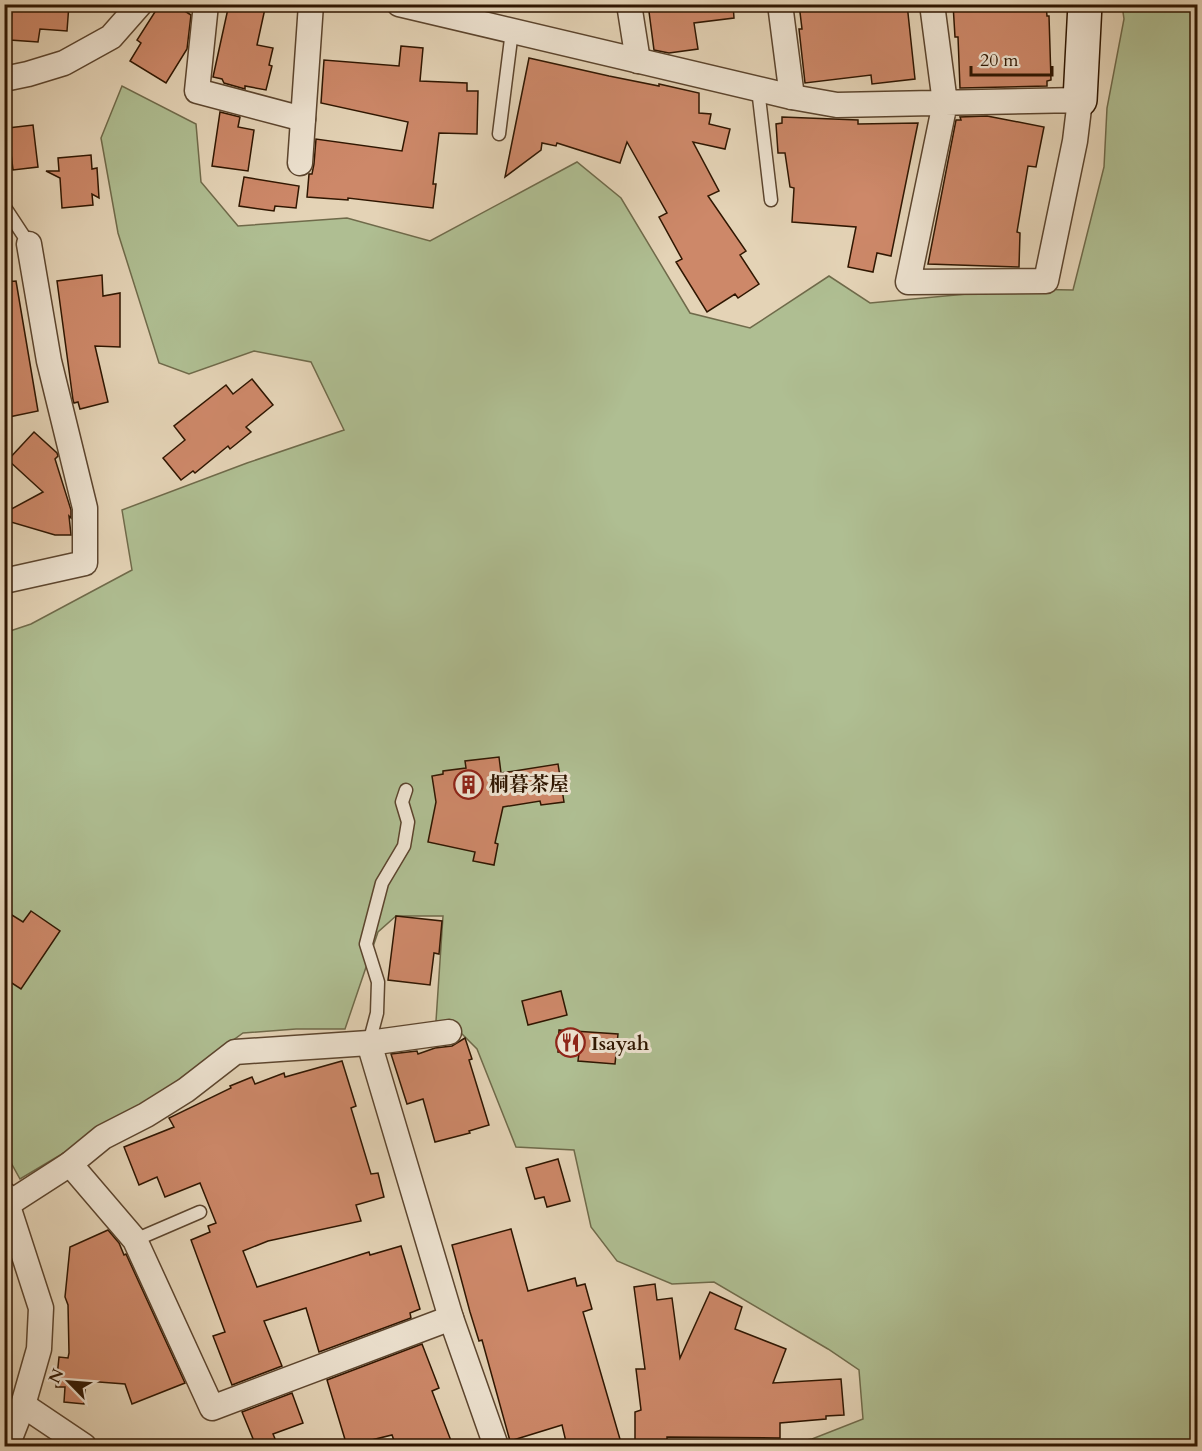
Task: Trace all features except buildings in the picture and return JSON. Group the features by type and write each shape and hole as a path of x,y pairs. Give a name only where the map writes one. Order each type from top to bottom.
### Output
{"street":[{"path":"4,79 64,63 111,37 140,4"},
{"path":"206,4 197,91 303,118"},
{"path":"300,163 311,4"},
{"path":"399,4 482,14 512,31 792,97 837,105 1080,100"},
{"path":"629,4 638,61"},
{"path":"780,4 792,97"},
{"path":"932,4 945,103 909,282 1046,280 1075,141 1080,100 1085,4"},
{"path":"4,581 85,563 85,508 49,361 29,244"},
{"path":"7,1446 39,1349 41,1308 6,1199 70,1164 103,1137 147,1115 235,1052 369,1043 449,1032"},
{"path":"369,1043 451,1318 496,1446"},
{"path":"70,1164 135,1240 212,1408 451,1318"},
{"path":"22,1405 84,1446"}],"lane":[{"path":"499,134 512,31"},
{"path":"758,89 771,200"},
{"path":"4,206 29,244"},
{"path":"369,1043 377,1013 378,982 366,944 382,883 404,846 408,822 402,802 406,790"},
{"path":"135,1240 200,1212"}],"green space":[{"path":"1122,5 1197,5 1197,1446 773,1446 812,1439 863,1419 859,1370 828,1349 714,1282 672,1284 617,1261 591,1227 574,1150 516,1147 477,1049 449,1021 436,1021 443,916 396,916 378,932 345,1029 296,1029 243,1033 141,1107 20,1179 4,1150 4,633 31,624 132,570 122,510 247,463 344,430 311,362 254,351 189,374 159,363 118,233 101,138 122,86 196,124 201,182 238,226 347,218 430,241 577,162 621,198 690,313 750,328 829,276 870,303 1021,289 1073,290 1104,167 1107,108 1124,19"}],"place":[{"name":"桐暮茶屋","path":"468,784"},
{"name":"Isayah","path":"570,1043"}]}
